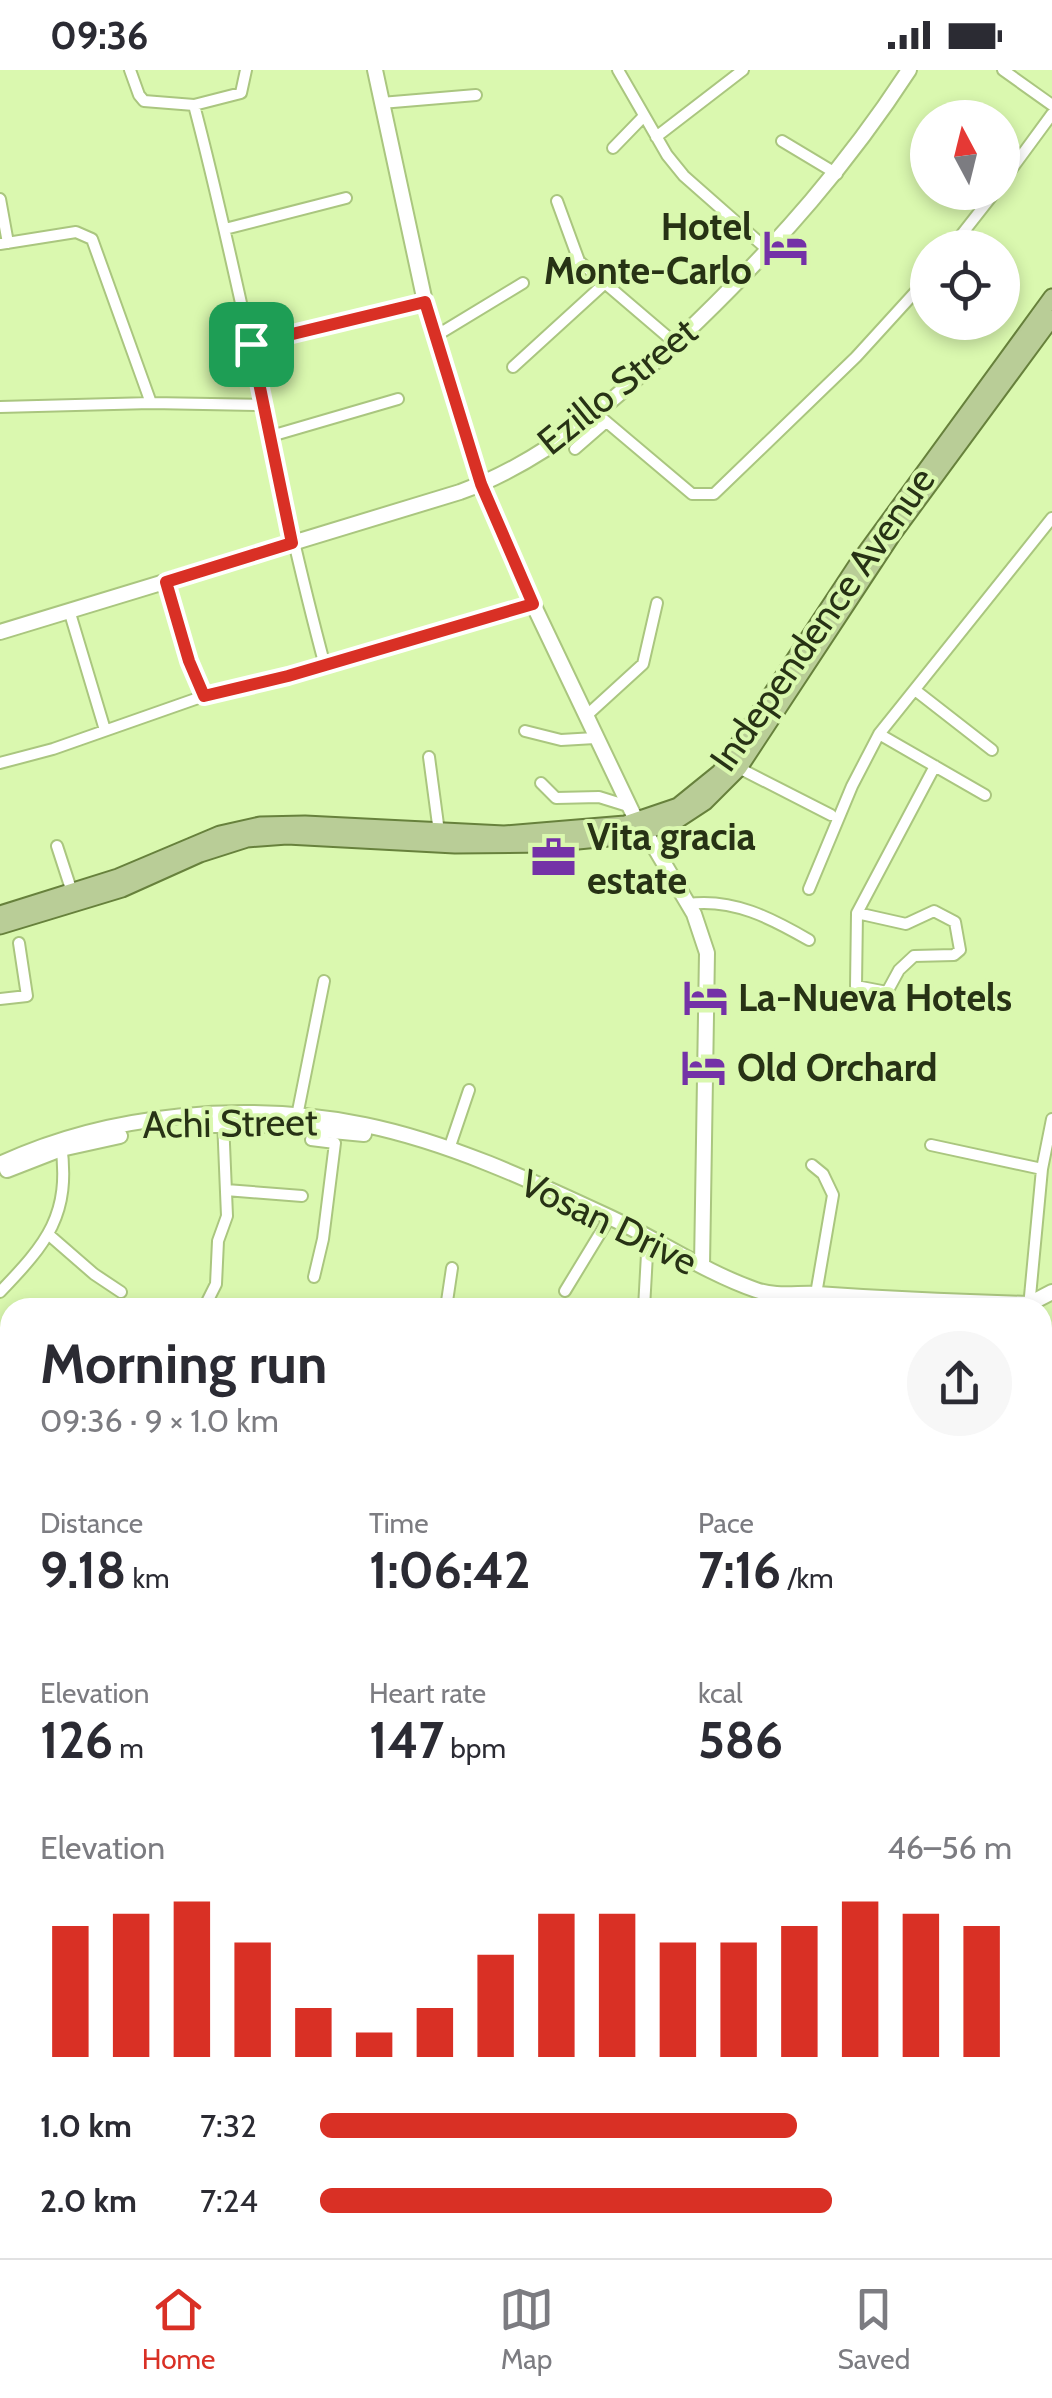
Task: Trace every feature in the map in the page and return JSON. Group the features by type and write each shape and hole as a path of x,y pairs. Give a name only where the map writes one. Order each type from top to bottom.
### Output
{"main road":[{"name":"Independence Avenue","path":"641,827 678,806 720,772 858,562 1052,298"},
{"name":"Independence Avenue","path":"0,926 120,883 198,849 234,842 261,831 548,844 676,821 705,802 739,768 893,534 1052,318"},
{"name":"Independence Avenue","path":"0,914 72,892 120,883"}],"street":[{"path":"130,70 138,95 144,100 194,105 241,93 246,70"},
{"path":"374,70 434,337 481,484 595,738 628,806 688,904 708,953 702,1266"},
{"path":"618,70 656,137 684,176 768,250"},
{"path":"656,137 742,70"},
{"name":"Ezillo Street","path":"0,632 481,484 601,418 768,250 836,174 908,70"},
{"path":"1004,70 1052,105"},
{"path":"380,103 476,95"},
{"path":"194,105 226,229 292,543 324,666"},
{"path":"1020,158 1052,114"},
{"path":"613,148 644,116"},
{"path":"782,141 836,174"},
{"path":"226,229 346,198"},
{"path":"0,200 4,243 76,232 92,239 151,402"},
{"path":"557,201 578,262 675,343"},
{"path":"965,230 980,210"},
{"path":"434,337 523,284"},
{"path":"513,366 604,284"},
{"path":"575,449 601,418 692,494 714,494 856,357 910,298"},
{"path":"251,344 425,302"},
{"path":"271,436 398,400"},
{"path":"0,407 151,402 263,405"},
{"path":"810,883 878,734 1052,518"},
{"path":"166,582 189,661 204,696"},
{"path":"586,716 644,662 657,603"},
{"path":"0,763 204,696 266,683 533,604"},
{"path":"69,610 105,730"},
{"path":"915,690 992,750"},
{"path":"525,732 561,740 595,738"},
{"path":"878,734 985,795"},
{"path":"429,756 450,837"},
{"path":"857,914 906,924 934,911 955,922 960,950 954,955 914,956 899,970 887,992 856,986 857,914 935,766"},
{"path":"739,768 831,815"},
{"path":"542,783 556,798 599,797 628,806"},
{"path":"57,846 72,892"},
{"path":"688,904 711,902 762,914 809,940"},
{"path":"0,999 27,996 19,943"},
{"path":"298,1116 324,981"},
{"path":"455,1152 469,1090"},
{"name":"Achi Street","path":"1,1162 148,1121 298,1116 365,1125 455,1152"},
{"path":"1030,1298 1042,1169 1052,1119"},
{"path":"209,1298 216,1284 219,1234 227,1216 223,1120"},
{"name":"Achi Street","path":"223,1120 364,1134 446,1158 455,1152"},
{"path":"314,1128 311,1140 334,1144 324,1239 314,1277"},
{"path":"0,1292 48,1234 62,1205 61,1144"},
{"path":"931,1145 1042,1169"},
{"name":"Vosan Drive","path":"455,1152 648,1236 762,1298"},
{"path":"812,1165 822,1174 833,1195 816,1294"},
{"path":"226,1190 302,1196"},
{"path":"564,1292 610,1218"},
{"path":"48,1234 121,1292"},
{"path":"645,1298 648,1236"},
{"path":"448,1298 452,1268"},
{"name":"Vosan Drive","path":"789,1298 816,1294 887,1298"}],"place":[{"name":"Hotel Monte-Carlo","path":"785,248"},
{"name":"Vita gracia estate","path":"554,858"},
{"name":"La-Nueva Hotels","path":"705,997"},
{"name":"Old Orchard","path":"704,1067"}],"route":[{"path":"425,302 481,484 533,604 266,683 204,696 189,661 166,582 292,543 251,344 425,302"}]}
